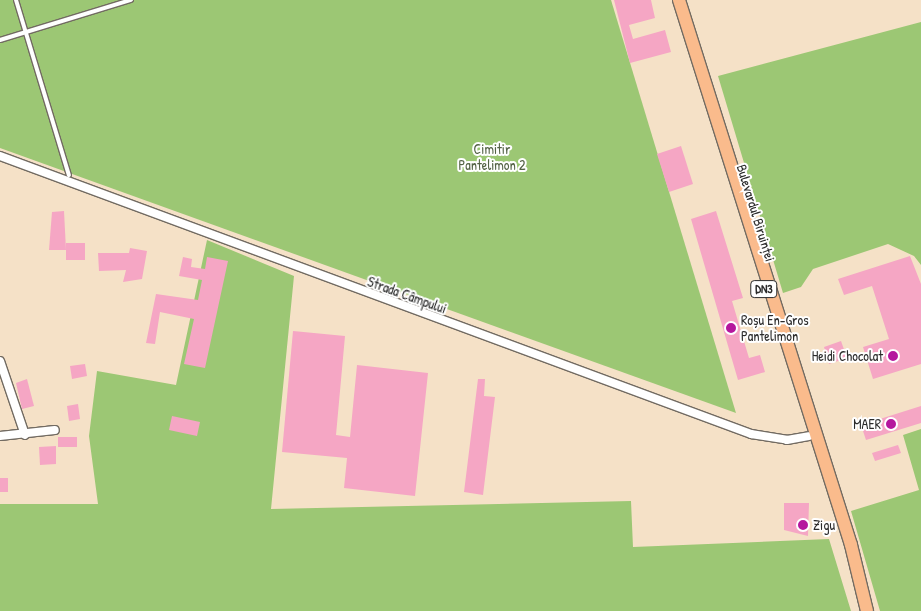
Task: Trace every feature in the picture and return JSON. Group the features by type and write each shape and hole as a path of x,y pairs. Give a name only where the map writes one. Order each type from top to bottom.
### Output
{"main road":[{"name":"Bulevardul Biruinței","path":"681,5 683,25 809,436 844,547 852,559"},
{"name":"Bulevardul Biruinței","path":"681,5 867,611"}],"street":[{"name":"Strada Câmpului","path":"0,156 751,434 787,440 809,436"},
{"path":"0,361 25,434"},
{"path":"0,436 55,430"}],"lane":[{"path":"16,0 68,175"},
{"path":"0,40 131,0"}],"green space":[{"name":"Cimitir Pantelimon 2","path":"0,0 611,0 736,413 0,148"},
{"path":"921,22 921,265 914,256 888,244 813,269 801,287 783,293 718,76"},
{"path":"207,240 294,276 271,509 631,501 633,547 829,539 851,611 0,611 0,504 98,504 89,436 97,371 176,385"},
{"path":"921,429 921,611 880,611 851,511 919,490 903,435"}],"building":[{"path":"614,0 651,0 655,18 629,25 633,39 665,30 671,52 630,63"},
{"path":"681,146 693,184 669,192 657,154"},
{"path":"64,211 66,250 49,250 52,212"},
{"path":"716,211 743,298 732,301 749,358 760,355 765,372 738,380 691,219"},
{"path":"66,243 85,243 85,260 66,260"},
{"path":"130,248 147,251 142,279 123,282 126,270 99,271 98,253 129,253"},
{"path":"910,256 921,284 921,364 873,379 863,347 889,339 872,286 844,295 838,279"},
{"path":"183,257 192,259 191,267 205,269 207,257 228,261 205,368 184,364 194,319 160,312 155,344 146,343 156,294 198,300 202,280 179,276"},
{"path":"293,331 345,336 336,435 350,437 357,365 428,373 415,496 344,488 347,458 282,452"},
{"path":"841,341 847,358 829,364 824,347"},
{"path":"85,364 87,376 72,379 70,366"},
{"path":"27,379 34,406 22,409 16,383"},
{"path":"478,379 485,379 484,396 495,397 483,495 464,492"},
{"path":"78,404 80,419 69,421 67,406"},
{"name":"MAER","path":"921,406 921,423 866,440 861,425"},
{"path":"172,416 200,422 197,436 169,430"},
{"path":"58,437 77,437 77,447 58,447"},
{"path":"898,445 901,453 875,461 872,453"},
{"path":"56,446 56,464 40,465 39,447"},
{"path":"0,478 8,478 8,492 0,492"},
{"path":"784,503 809,503 808,536 784,530"}],"place":[{"name":"Roșu En-Gros Pantelimon","path":"731,328"},
{"name":"Heidi Chocolat","path":"893,356"},
{"name":"MAER","path":"891,424"},
{"name":"Zigu","path":"803,525"}]}
